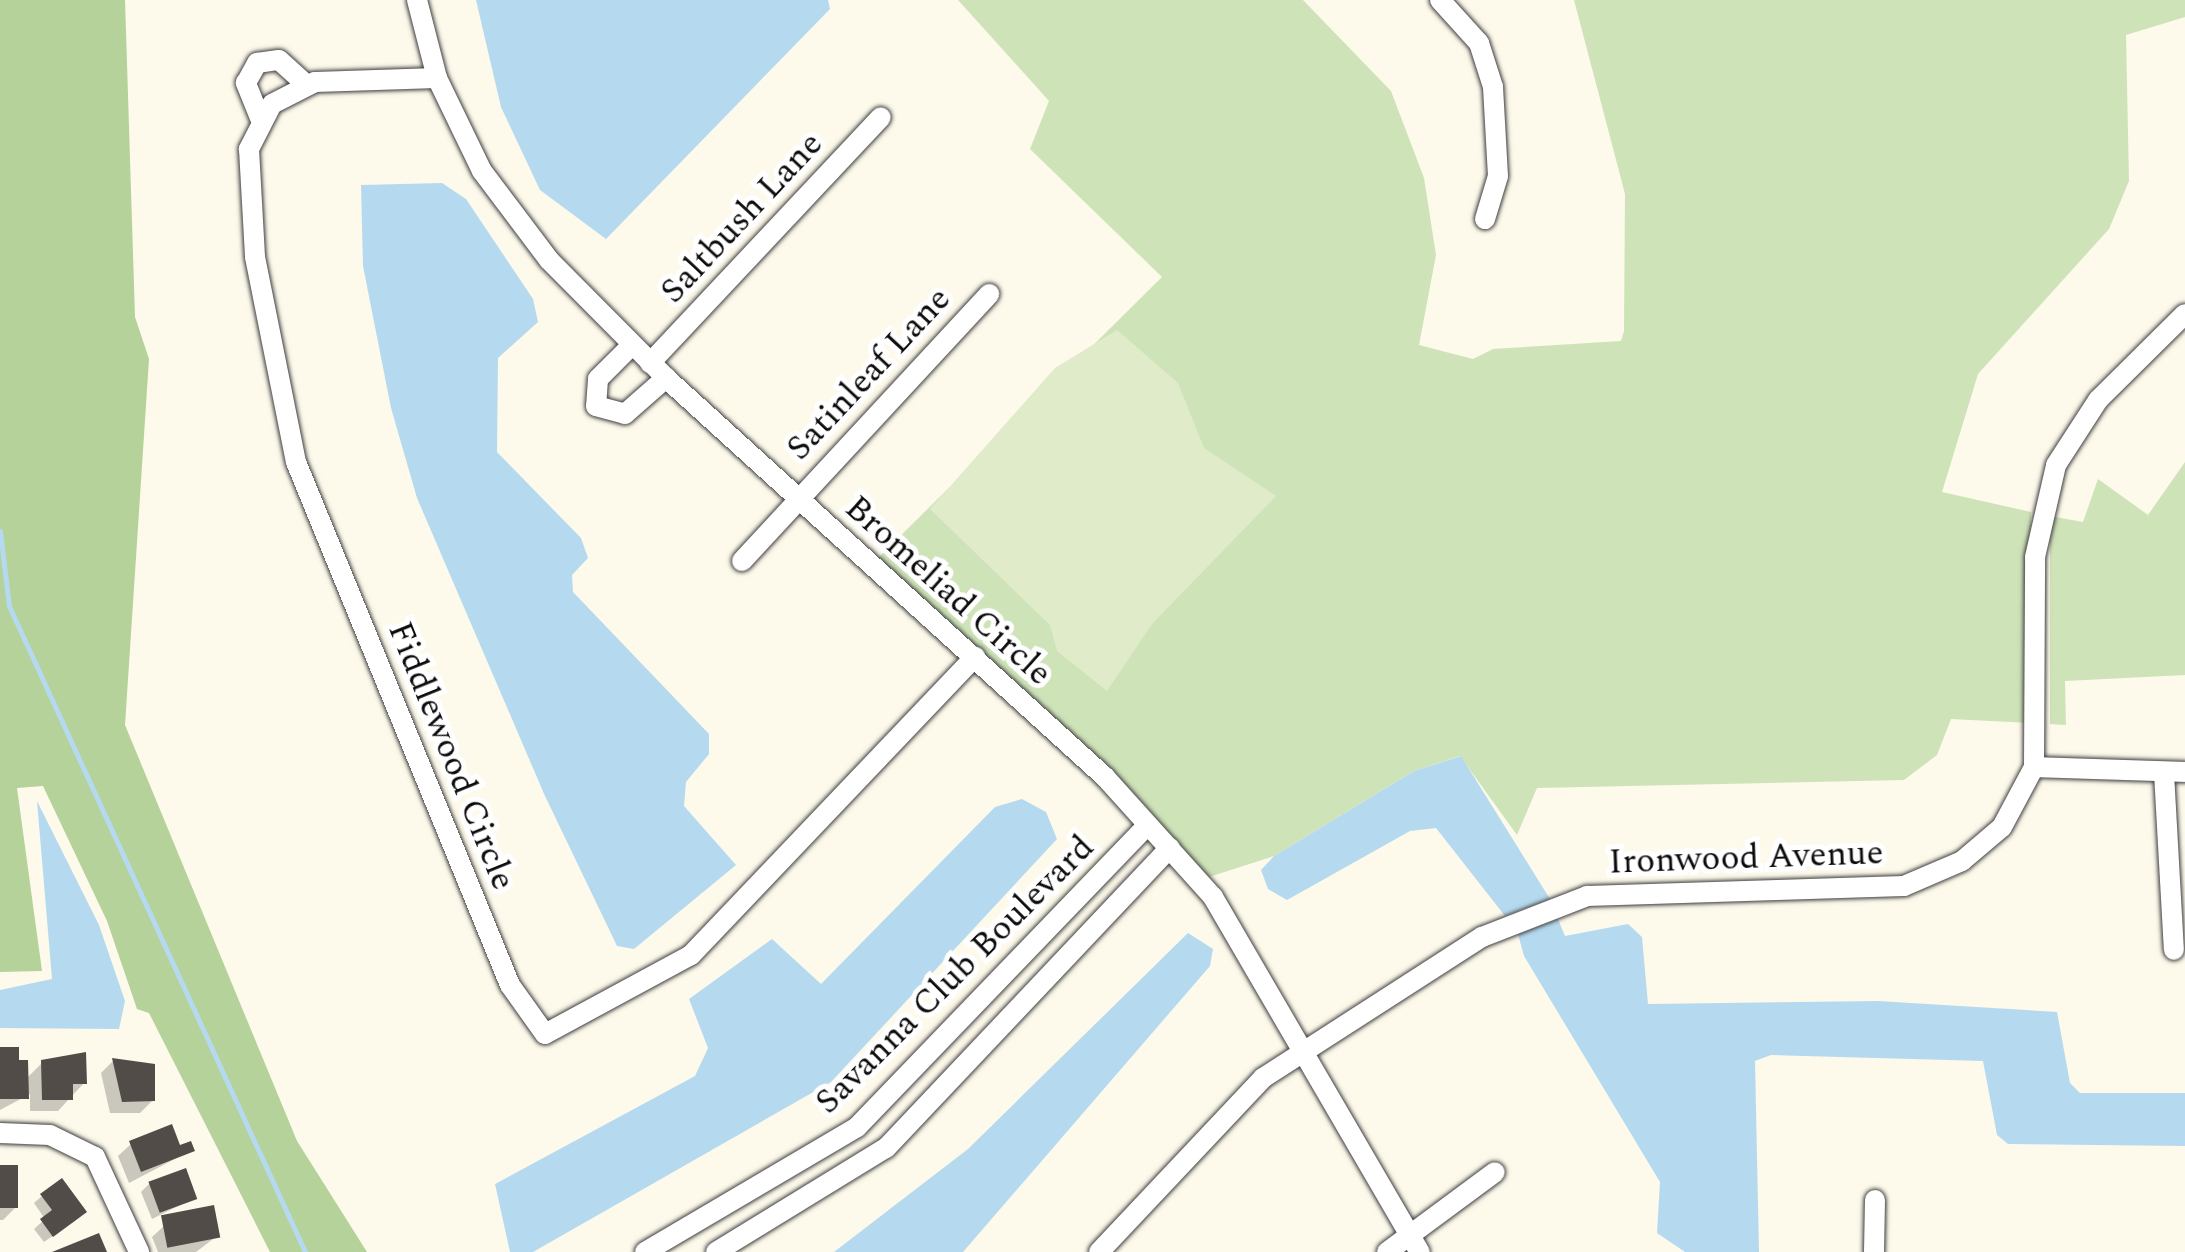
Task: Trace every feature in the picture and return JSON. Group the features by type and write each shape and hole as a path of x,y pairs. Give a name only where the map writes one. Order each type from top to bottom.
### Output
{"street":[{"name":"Bromeliad Circle","path":"417,0 437,78 482,170 549,260 650,363 975,657 1170,848 1239,936 1420,1252"},
{"path":"1440,0 1479,43 1492,87 1498,176 1484,219"},
{"path":"306,84 279,60 257,63 246,83 260,118 306,84 437,78"},
{"name":"Saltbush Lane","path":"650,363 880,117"},
{"name":"Fiddlewood Circle","path":"260,118 249,163 255,257 296,462 510,986 544,1034 691,956 975,657"},
{"name":"Satinleaf Lane","path":"742,561 796,498 989,294"},
{"name":"Ironwood Avenue","path":"1099,1252 1300,1048 1482,937 1587,896 1904,886 1962,862 2002,826 2034,767 2044,499 2080,422 2185,314"},
{"path":"632,345 598,379 596,406 625,414 666,378"},
{"path":"2034,767 2175,772 2174,950"},
{"name":"Savanna Club Boulevard","path":"645,1252 857,1127 1148,825"},
{"name":"Savanna Club Boulevard","path":"716,1252 886,1148 1170,848"},
{"path":"0,1133 50,1135 94,1157 139,1252"},
{"path":"1387,1252 1408,1230 1494,1172"},
{"path":"1874,1252 1875,1200"}],"green space":[{"path":"0,0 125,0 135,317 149,359 125,725 297,1141 367,1252 270,1252 149,1013 137,1009 107,921 43,786 17,788 42,971 0,972"},
{"path":"958,0 1303,0 1391,91 1424,178 1436,255 1419,345 1473,359 1493,349 1621,341 1624,331 1625,194 1574,0 2185,0 2185,17 2126,35 2129,181 2109,229 1978,374 1942,492 2031,512 2031,723 1951,719 1937,755 1904,780 1537,788 1517,835 1460,756 1414,771 1274,856 1209,877 1111,768 878,558 1162,277 1030,149 1049,101"},
{"path":"1117,330 1178,383 1204,448 1276,496 1152,624 1107,691 1057,651 1050,625 930,509 1055,368"},
{"path":"2185,462 2185,675 2065,681 2066,725 2050,724 2050,516 2083,522 2098,479 2148,515"}],"water":[{"path":"476,0 828,0 830,9 606,239 540,190 501,107"},
{"path":"442,183 466,199 533,299 538,322 498,358 497,452 581,538 588,558 572,575 573,592 709,734 709,754 686,782 684,806 736,865 634,949 617,946 545,796 417,498 391,408 363,266 361,185"},
{"path":"1461,756 1550,899 1505,916 1436,828 1410,831 1287,900 1268,889 1261,870 1274,856 1414,771"},
{"path":"1022,799 1046,812 1057,839 831,1082 533,1252 510,1252 495,1184 695,1076 708,1048 689,999 772,939 821,984 995,807"},
{"path":"37,801 99,925 125,1001 119,1029 0,1028 0,990 52,979"},
{"path":"1558,919 1565,936 1628,924 1642,937 1648,1004 1878,1001 2057,1012 2070,1083 2080,1093 2185,1093 2185,1146 2008,1144 1997,1135 1983,1061 1771,1055 1755,1061 1759,1252 1685,1252 1657,1233 1660,1182 1524,956 1518,934"},
{"path":"1188,933 1213,949 1210,966 963,1252 834,1252 968,1149"}],"building":[{"path":"0,1047 19,1047 19,1060 28,1060 29,1099 0,1099"},
{"path":"86,1052 87,1084 73,1084 73,1100 42,1100 41,1060"},
{"path":"112,1058 155,1064 155,1101 122,1102"},
{"path":"172,1124 180,1145 191,1141 195,1151 141,1172 129,1141"},
{"path":"0,1165 18,1165 18,1208 0,1208"},
{"path":"186,1168 197,1199 160,1213 148,1182"},
{"path":"62,1178 87,1212 53,1237 40,1219 52,1210 40,1194"},
{"path":"214,1205 220,1237 167,1248 161,1215"},
{"path":"99,1233 107,1252 52,1252"}],"waterway":[{"path":"0,531 9,606 305,1252"}]}
